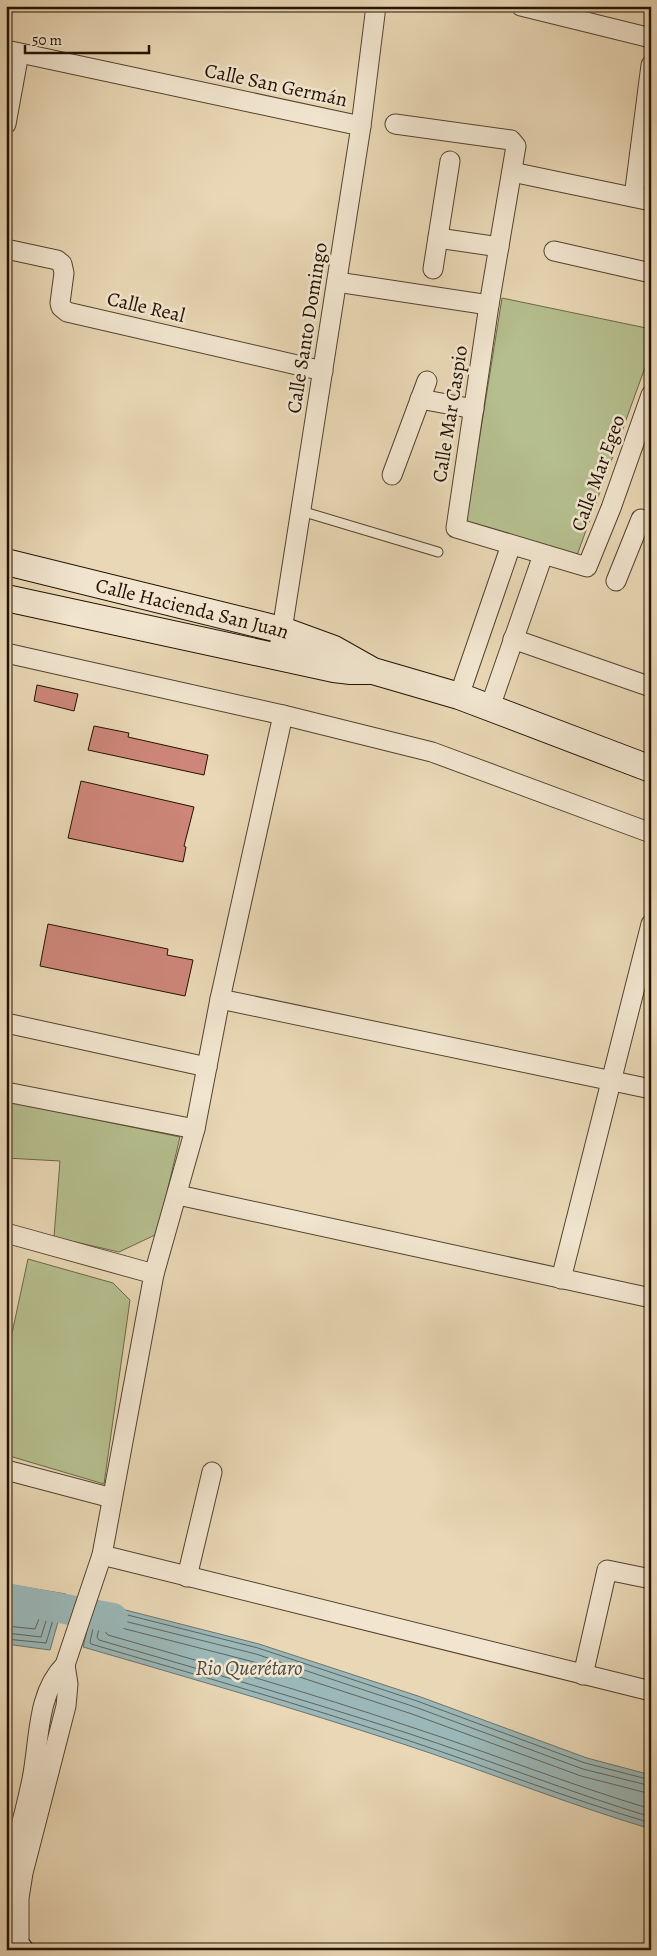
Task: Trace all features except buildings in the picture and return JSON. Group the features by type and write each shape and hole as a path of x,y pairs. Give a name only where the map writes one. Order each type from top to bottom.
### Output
{"main road":[{"name":"Calle Hacienda San Juan","path":"6,562 282,630 334,649 373,671 459,696 651,768"},
{"name":"Calle Hacienda San Juan","path":"6,598 334,669 373,671"},
{"path":"6,1942 19,1950"}],"street":[{"name":"Calle Santo Domingo","path":"277,657 361,126 376,6"},
{"path":"521,6 651,38"},
{"name":"Calle San Germán","path":"12,52 361,126"},
{"path":"6,124 12,52"},
{"path":"512,172 642,199 637,170 651,65"},
{"name":"Calle Mar Caspio","path":"395,124 511,140 516,146 489,305 456,528 587,567"},
{"path":"433,269 450,162"},
{"path":"438,238 499,247"},
{"name":"Calle Real","path":"6,249 57,260 62,264 64,273 60,303 63,310 67,312 323,371"},
{"path":"554,251 651,273"},
{"path":"337,282 489,305"},
{"path":"392,475 427,381"},
{"name":"Calle Mar Egeo","path":"587,567 611,508 651,395"},
{"path":"420,399 474,409"},
{"path":"611,508 646,521 616,581"},
{"path":"459,696 511,545"},
{"path":"490,707 543,555"},
{"path":"513,639 651,687"},
{"path":"6,653 283,715 432,752 651,833"},
{"path":"7,1878 31,1784 45,1700 60,1681 102,1555 154,1274 178,1195 195,1129 220,999 283,715"},
{"path":"561,1279 651,924"},
{"path":"220,999 651,1089"},
{"path":"6,1023 207,1067"},
{"path":"6,1092 195,1129"},
{"path":"178,1195 651,1298"},
{"path":"6,1233 154,1274"},
{"path":"6,1470 112,1498"},
{"path":"187,1577 212,1472"},
{"path":"102,1555 651,1692"},
{"path":"583,1675 607,1570 651,1579"},
{"path":"19,1950 18,1898 66,1706 60,1681"}],"lane":[{"path":"301,511 438,552"}],"green space":[{"path":"502,298 651,329 651,351 576,558 466,522"},
{"path":"6,1101 180,1137 157,1234 119,1252 54,1237 60,1161 6,1158"},
{"path":"28,1259 113,1283 130,1300 104,1484 6,1455 6,1361"}],"water":[{"path":"6,1584 66,1594 50,1650 6,1644"},
{"name":"Rio Querétaro","path":"94,1602 259,1644 418,1696 587,1758 651,1775 651,1829 363,1731 83,1647"}],"waterway":[{"path":"6,1598 113,1618"}]}
